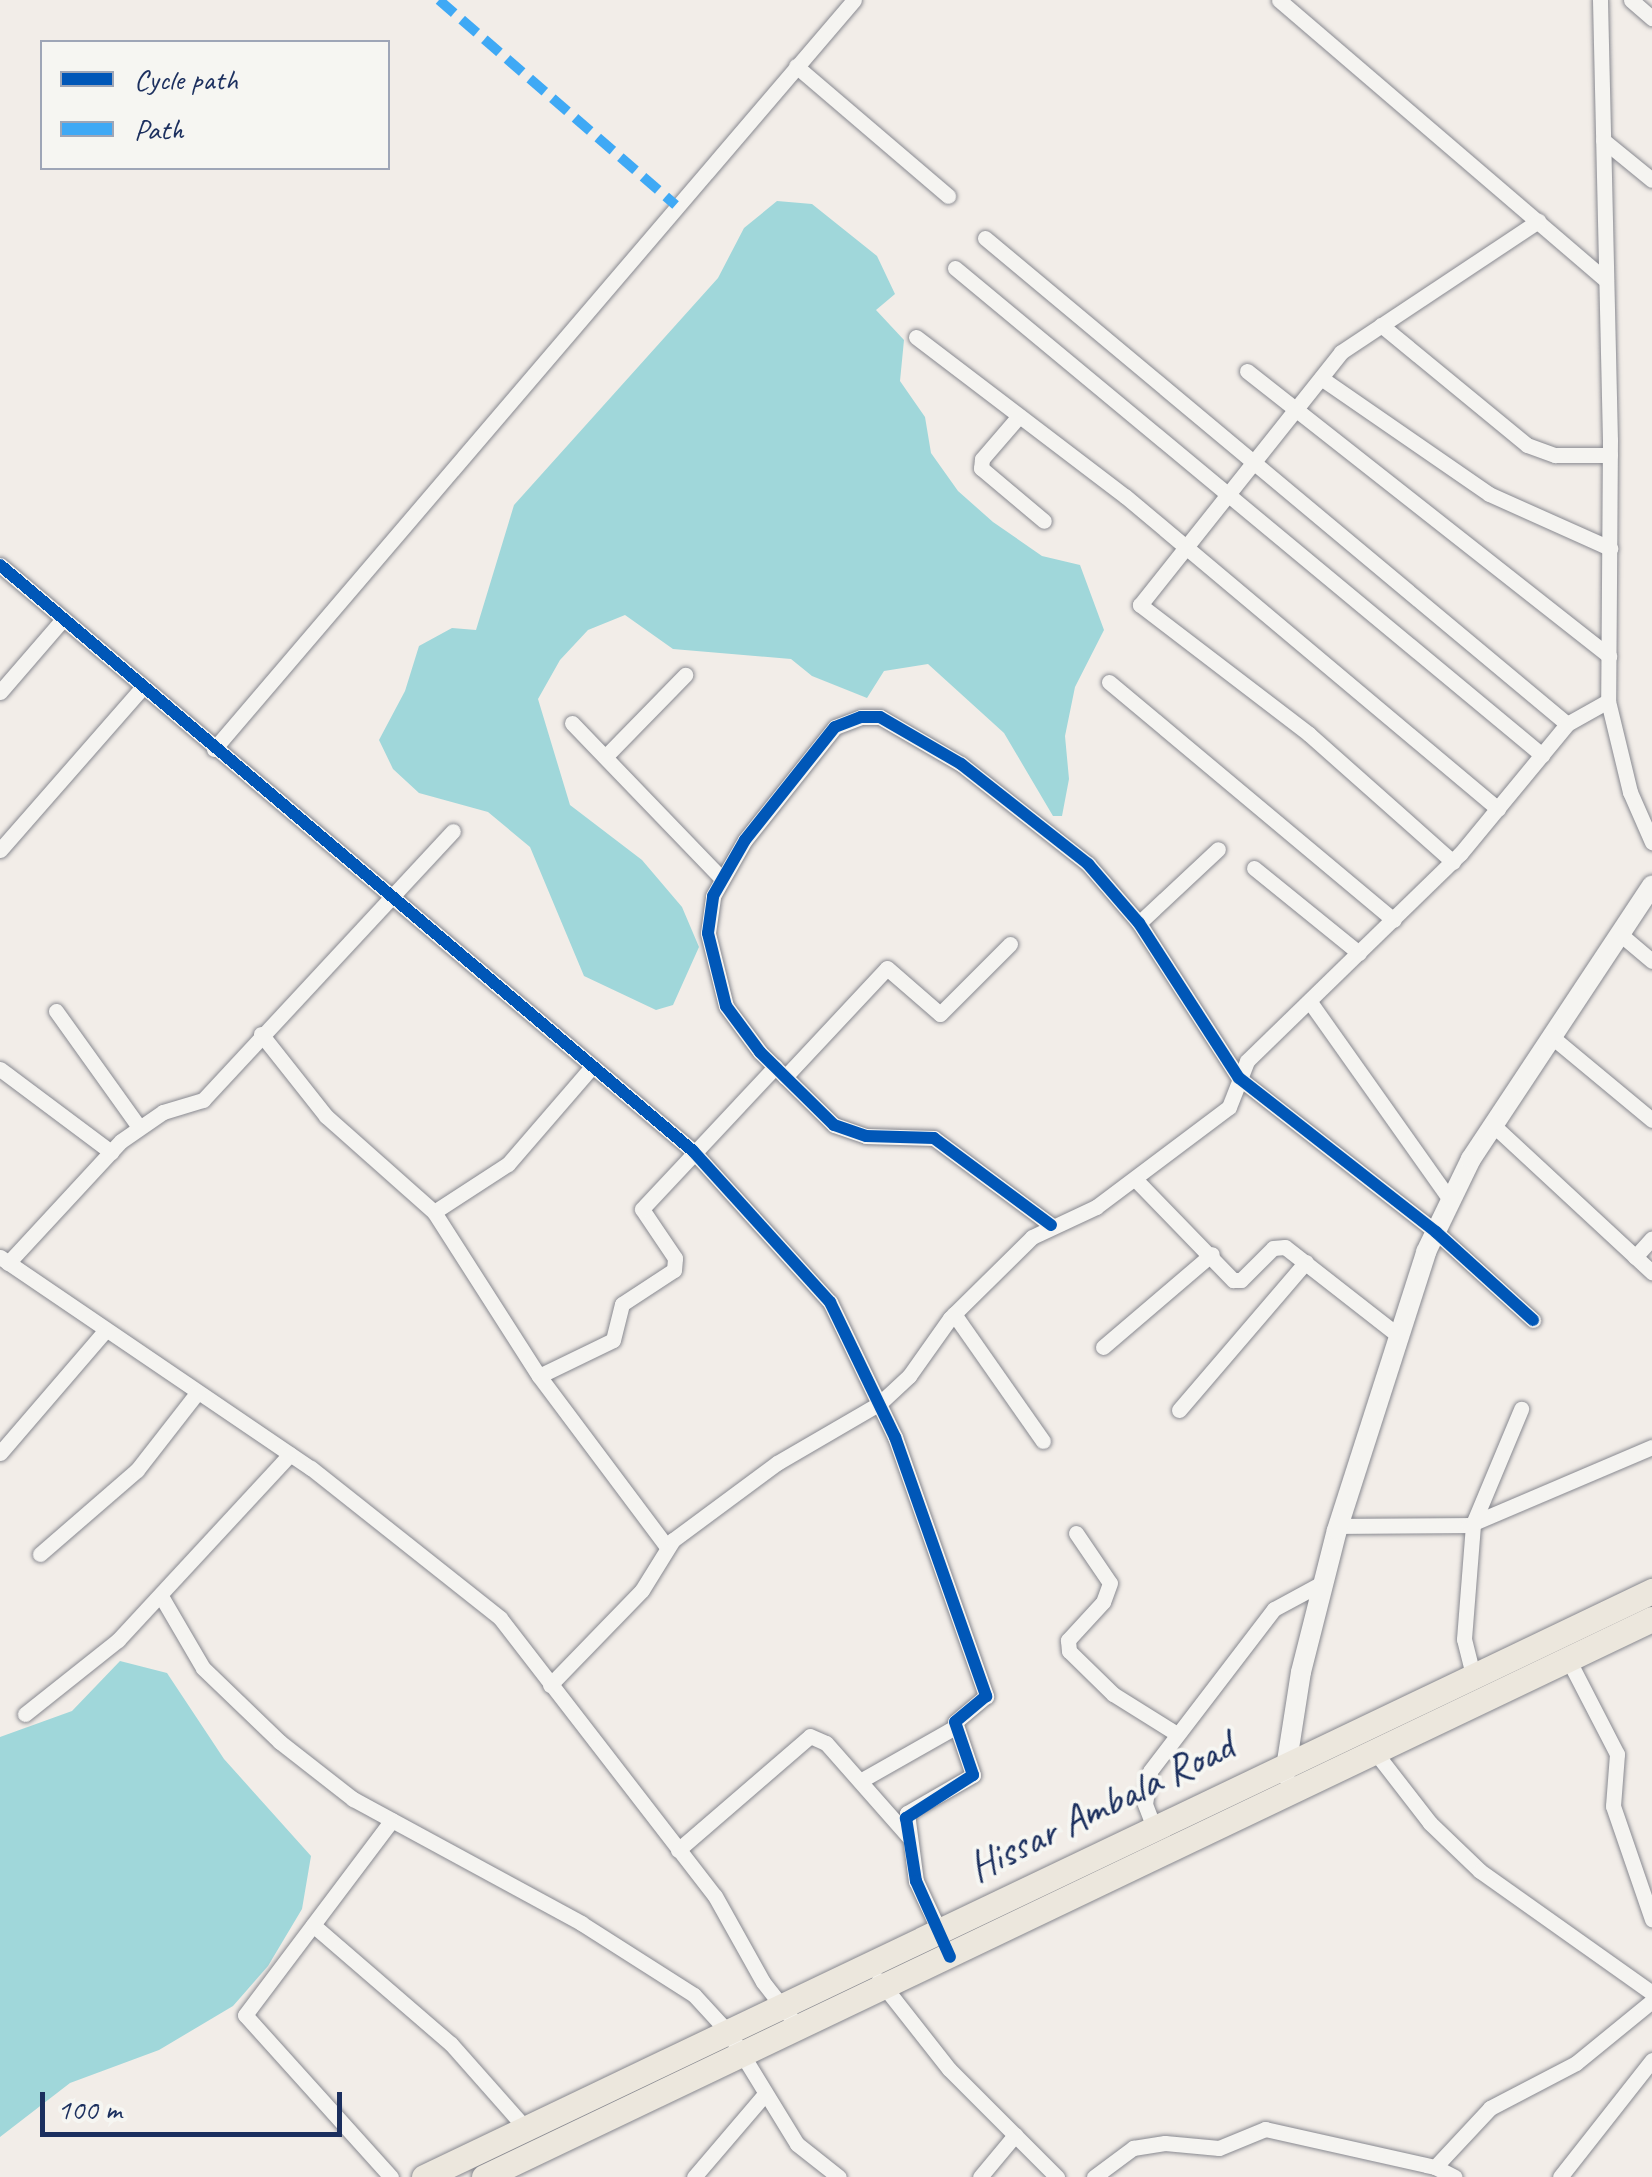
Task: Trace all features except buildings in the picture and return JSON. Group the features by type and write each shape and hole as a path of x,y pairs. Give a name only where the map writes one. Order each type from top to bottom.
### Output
{"main road":[{"name":"Hissar Ambala Road","path":"424,2177 474,2172 734,2044 782,2007 938,1930 1288,1760 1652,1591"},
{"name":"Hissar Ambala Road","path":"474,2172 528,2131 734,2044 799,2028 1652,1619"}],"street":[{"path":"214,749 854,0"},
{"path":"1279,0 1606,280"},
{"path":"1600,0 1610,455 1608,702 1630,792 1652,842"},
{"path":"1631,0 1652,18"},
{"path":"796,66 948,196"},
{"path":"1603,140 1652,180"},
{"path":"1453,862 1310,734 1140,605 1256,466 1340,352 1538,220"},
{"path":"984,238 1567,724"},
{"path":"955,268 1542,755"},
{"path":"1381,326 1527,445 1556,455 1610,455"},
{"path":"916,336 1188,548 1498,809"},
{"path":"1247,371 1609,656"},
{"path":"1321,378 1489,494 1610,548"},
{"path":"1019,416 982,459 981,468 1044,521"},
{"path":"0,565 388,899 693,1151 830,1302 880,1403 986,1696 955,1727 860,1781"},
{"path":"0,692 63,619"},
{"path":"605,757 685,675"},
{"path":"1109,682 1394,920"},
{"path":"0,850 142,688"},
{"path":"550,1685 642,1590 667,1547 776,1462 880,1403 909,1376 954,1314 1018,1248 1052,1225 1096,1208 1229,1107 1247,1061 1453,862 1567,724 1608,702"},
{"path":"1052,1225 934,1138 866,1136 834,1125 780,1072 726,1006 708,934 722,878 835,727 880,717 1027,811 1088,864 1138,923 1239,1078 1436,1232 1533,1320"},
{"path":"572,722 722,878"},
{"path":"453,831 203,1100 139,1127 3,1260 290,1454 500,1618 715,1896 782,2007 799,2028"},
{"path":"1138,923 1218,849"},
{"path":"1254,868 1359,954"},
{"path":"1277,1800 1338,1526 1436,1232 1493,1126 1652,886"},
{"path":"1620,934 1652,961"},
{"path":"539,1376 613,1340 622,1304 674,1270 676,1258 642,1209 693,1151 881,972 894,968 940,1014 1010,944"},
{"path":"1310,1002 1450,1201"},
{"path":"56,1011 139,1127"},
{"path":"261,1034 326,1116 434,1212 539,1376 667,1547"},
{"path":"1552,1037 1652,1120"},
{"path":"0,1068 110,1152"},
{"path":"434,1212 508,1164 591,1068"},
{"path":"1493,1126 1652,1272"},
{"path":"1134,1180 1238,1281 1278,1246 1306,1262 1400,1336"},
{"path":"1636,1257 1652,1238"},
{"path":"1103,1347 1212,1254"},
{"path":"1178,1410 1306,1262"},
{"path":"954,1314 1043,1441"},
{"path":"0,1453 104,1331"},
{"path":"40,1554 137,1470 197,1393"},
{"path":"1473,1675 1464,1639 1473,1524 1521,1408"},
{"path":"1338,1526 1436,1530 1473,1524 1652,1447"},
{"path":"25,1714 118,1640 290,1454"},
{"path":"1076,1533 1110,1583 1103,1602 1068,1640 1068,1651 1113,1694 1177,1734"},
{"path":"1153,1825 1145,1804 1150,1771 1274,1608 1324,1582"},
{"path":"161,1596 203,1668 242,1708 353,1800 655,1967 694,1995 734,2044 797,2144 839,2177"},
{"path":"1568,1660 1617,1754 1612,1806 1652,1919"},
{"path":"950,1957 916,1881 907,1813 972,1774 955,1727"},
{"path":"678,1850 810,1736 826,1744 911,1839"},
{"path":"1376,1752 1430,1822 1480,1870 1652,1993"},
{"path":"391,2177 246,2022 247,2010 392,1820"},
{"path":"313,1925 451,2044 528,2131"},
{"path":"868,1965 950,2069 1057,2177"},
{"path":"1435,2167 1490,2108 1576,2064 1652,2001"},
{"path":"1560,2177 1652,2060"},
{"path":"694,2177 764,2094"},
{"path":"1094,2177 1133,2148 1165,2142 1219,2148 1265,2129 1435,2167 1455,2177"},
{"path":"980,2177 1015,2135"}],"water":[{"path":"777,201 812,204 877,256 895,294 876,310 904,340 900,381 925,417 931,453 958,491 993,522 1042,556 1080,565 1104,630 1075,687 1065,736 1069,779 1062,816 1053,816 1004,733 928,664 884,671 867,698 812,676 791,659 673,649 625,615 588,630 560,660 538,699 570,805 642,860 682,907 699,947 673,1005 656,1010 584,976 530,847 488,812 419,793 393,769 379,740 405,691 419,646 452,628 476,630 514,505 718,278 744,228"},
{"path":"120,1661 167,1673 224,1759 311,1856 302,1909 268,1966 233,2006 159,2050 70,2083 0,2137 0,1737 72,1711"}],"marked path":[{"path":"439,0 676,205"}],"cycle path":[{"path":"0,565 693,1151 830,1302 895,1437 986,1696 955,1722 973,1775 906,1818 916,1881 950,1957"},
{"path":"1051,1225 934,1138 866,1136 834,1125 760,1052 726,1006 708,933 713,896 745,840 835,727 861,717 880,717 961,764 1088,864 1139,923 1239,1078 1436,1232 1533,1320"}]}
